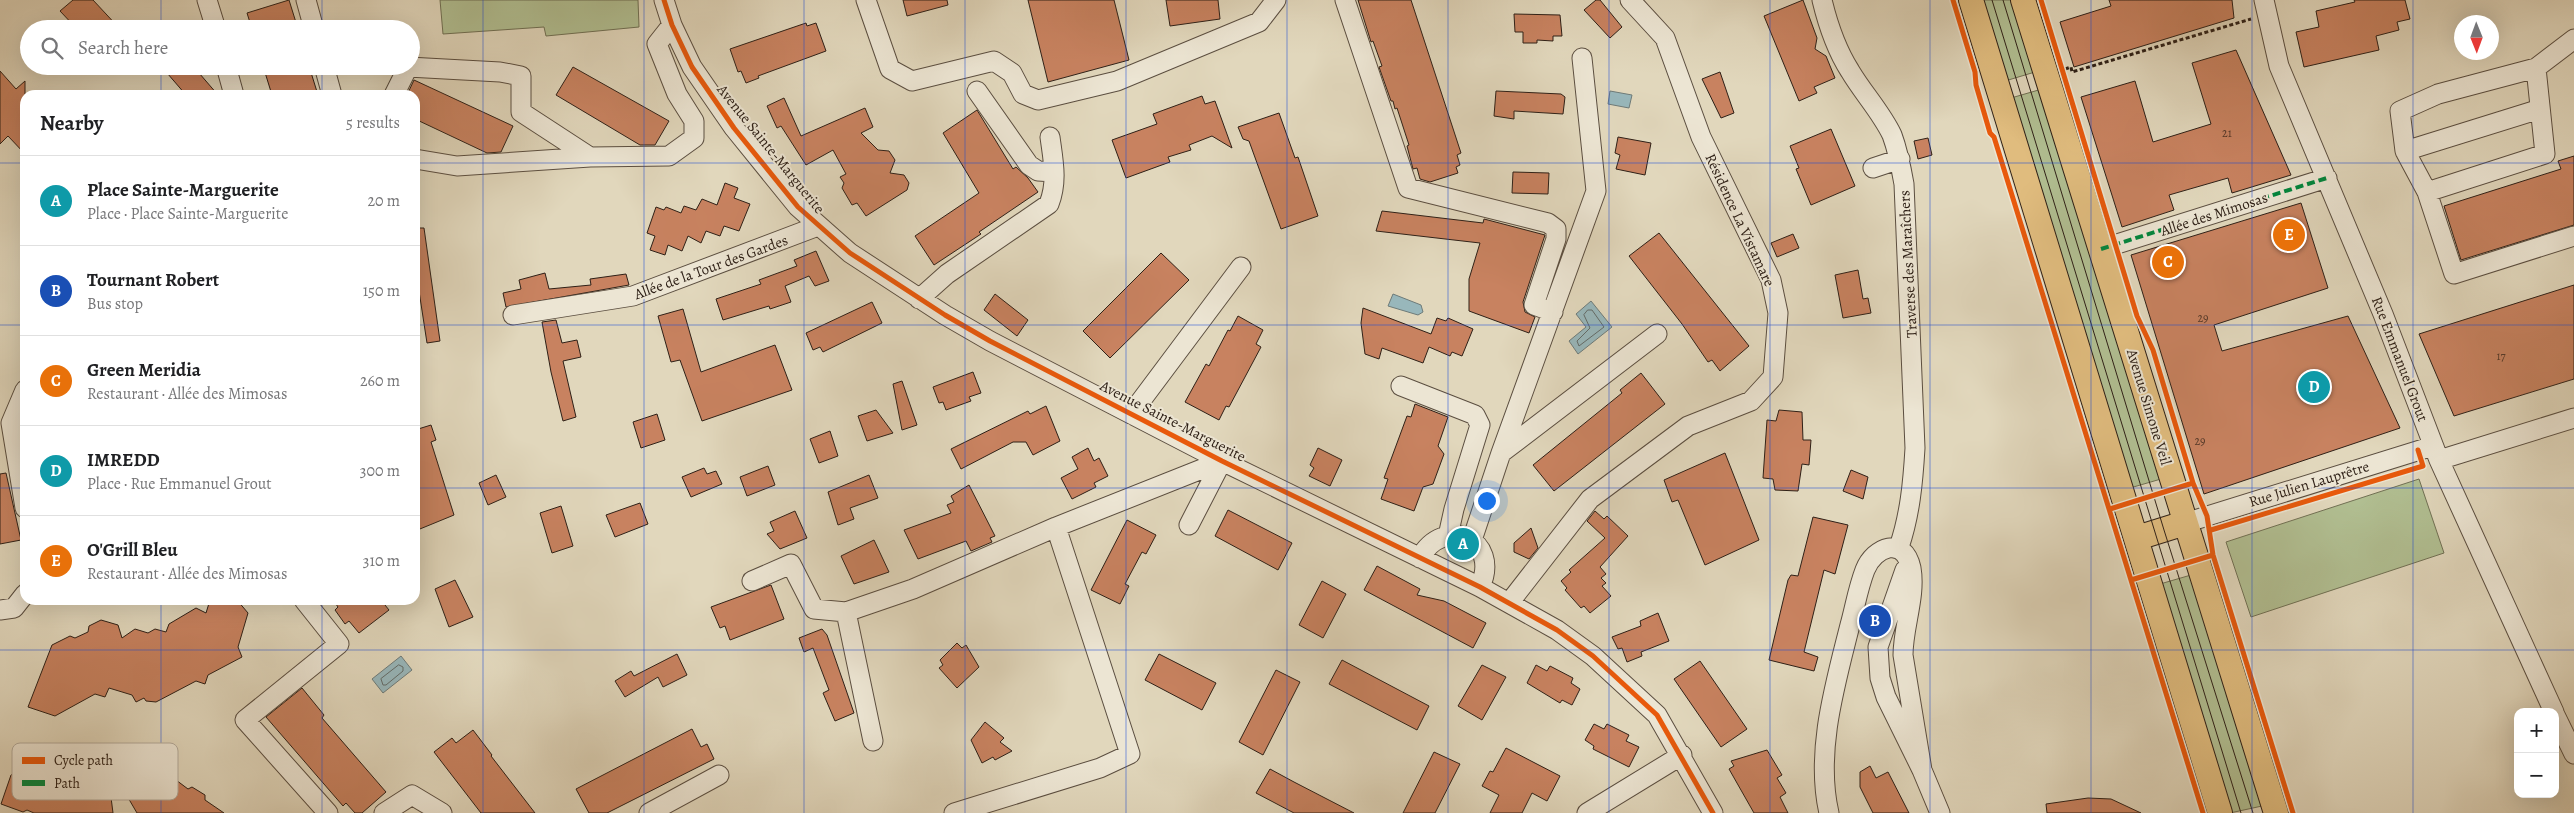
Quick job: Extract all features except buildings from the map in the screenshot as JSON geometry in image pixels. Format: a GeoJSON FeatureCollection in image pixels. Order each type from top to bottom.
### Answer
{"type":"FeatureCollection","features":[{"type":"Feature","properties":{"kind":"main road"},"geometry":{"type":"LineString","coordinates":[[1971,0],[2220,813]]}},
{"type":"Feature","properties":{"kind":"main road","name":"Avenue Simone Veil"},"geometry":{"type":"LineString","coordinates":[[2023,0],[2276,813]]}},
{"type":"Feature","properties":{"kind":"main road"},"geometry":{"type":"LineString","coordinates":[[2137,538],[2185,523]]}},
{"type":"Feature","properties":{"kind":"street"},"geometry":{"type":"LineString","coordinates":[[208,0],[214,20]]}},
{"type":"Feature","properties":{"kind":"street"},"geometry":{"type":"LineString","coordinates":[[306,0],[312,20]]}},
{"type":"Feature","properties":{"kind":"street","name":"Avenue Sainte-Marguerite"},"geometry":{"type":"LineString","coordinates":[[664,0],[672,25],[692,67],[734,128],[798,207],[818,226],[882,276],[990,341],[1222,461],[1480,587],[1557,630],[1619,678],[1662,721],[1713,813]]}},
{"type":"Feature","properties":{"kind":"street"},"geometry":{"type":"LineString","coordinates":[[866,0],[890,69],[912,81],[994,61],[1012,72],[1023,94],[1038,100],[1117,81],[1250,26],[1259,22],[1276,0]]}},
{"type":"Feature","properties":{"kind":"street"},"geometry":{"type":"LineString","coordinates":[[1345,0],[1408,188],[1548,223],[1556,229],[1556,239],[1534,305],[1553,312]]}},
{"type":"Feature","properties":{"kind":"street","name":"Résidence La Vistamare"},"geometry":{"type":"LineString","coordinates":[[1509,602],[1590,499],[1688,426],[1751,402],[1773,377],[1778,313],[1772,280],[1700,137],[1665,38],[1630,0]]}},
{"type":"Feature","properties":{"kind":"street","name":"Traverse des Maraîchers"},"geometry":{"type":"LineString","coordinates":[[1822,0],[1827,23],[1837,47],[1850,71],[1887,126],[1900,159],[1904,184],[1915,448],[1913,484],[1903,553]]}},
{"type":"Feature","properties":{"kind":"street","name":"Rue Emmanuel Grout"},"geometry":{"type":"LineString","coordinates":[[2265,7],[2279,66],[2383,314],[2436,453],[2552,708]]}},
{"type":"Feature","properties":{"kind":"street"},"geometry":{"type":"LineString","coordinates":[[420,160],[457,166],[590,157],[669,156],[694,138],[694,121],[678,94],[657,44],[672,25]]}},
{"type":"Feature","properties":{"kind":"street"},"geometry":{"type":"LineString","coordinates":[[2574,39],[2536,68],[2438,94],[2400,111],[2404,151],[2428,192],[2454,274],[2574,236]]}},
{"type":"Feature","properties":{"kind":"street"},"geometry":{"type":"LineString","coordinates":[[1472,540],[1501,453],[1596,192],[1582,58]]}},
{"type":"Feature","properties":{"kind":"street"},"geometry":{"type":"LineString","coordinates":[[2428,192],[2544,154],[2536,68]]}},
{"type":"Feature","properties":{"kind":"street"},"geometry":{"type":"LineString","coordinates":[[420,69],[500,72],[522,76],[520,112],[590,157]]}},
{"type":"Feature","properties":{"kind":"street"},"geometry":{"type":"LineString","coordinates":[[228,75],[233,90]]}},
{"type":"Feature","properties":{"kind":"street"},"geometry":{"type":"LineString","coordinates":[[326,75],[331,90]]}},
{"type":"Feature","properties":{"kind":"street"},"geometry":{"type":"LineString","coordinates":[[397,90],[404,75]]}},
{"type":"Feature","properties":{"kind":"street"},"geometry":{"type":"LineString","coordinates":[[977,91],[1029,165],[1038,171],[1054,172]]}},
{"type":"Feature","properties":{"kind":"street"},"geometry":{"type":"LineString","coordinates":[[2404,151],[2540,109]]}},
{"type":"Feature","properties":{"kind":"street"},"geometry":{"type":"LineString","coordinates":[[919,299],[947,274],[1049,204],[1054,191],[1050,137]]}},
{"type":"Feature","properties":{"kind":"street"},"geometry":{"type":"LineString","coordinates":[[1873,168],[1900,159]]}},
{"type":"Feature","properties":{"kind":"street","name":"Allée des Mimosas"},"geometry":{"type":"LineString","coordinates":[[2100,249],[2327,178]]}},
{"type":"Feature","properties":{"kind":"street","name":"Allée de la Tour des Gardes"},"geometry":{"type":"LineString","coordinates":[[512,315],[634,296],[818,226]]}},
{"type":"Feature","properties":{"kind":"street"},"geometry":{"type":"LineString","coordinates":[[1131,414],[1241,266]]}},
{"type":"Feature","properties":{"kind":"street"},"geometry":{"type":"LineString","coordinates":[[1501,453],[1657,334]]}},
{"type":"Feature","properties":{"kind":"street"},"geometry":{"type":"LineString","coordinates":[[1401,386],[1475,415],[1480,425],[1454,509],[1448,536]]}},
{"type":"Feature","properties":{"kind":"street"},"geometry":{"type":"LineString","coordinates":[[20,402],[11,423],[20,478]]}},
{"type":"Feature","properties":{"kind":"street","name":"Rue Julien Lauprêtre"},"geometry":{"type":"LineString","coordinates":[[2185,523],[2436,453],[2574,418]]}},
{"type":"Feature","properties":{"kind":"street"},"geometry":{"type":"LineString","coordinates":[[1189,525],[1222,461]]}},
{"type":"Feature","properties":{"kind":"street"},"geometry":{"type":"LineString","coordinates":[[752,582],[791,564],[814,609],[839,612],[913,589],[1056,528],[1222,461]]}},
{"type":"Feature","properties":{"kind":"street"},"geometry":{"type":"LineString","coordinates":[[954,813],[997,807],[1100,768],[1130,754],[1056,528]]}},
{"type":"Feature","properties":{"kind":"street"},"geometry":{"type":"LineString","coordinates":[[1420,558],[1433,541],[1448,536],[1472,540],[1480,547],[1486,564],[1485,576],[1480,587]]}},
{"type":"Feature","properties":{"kind":"street"},"geometry":{"type":"LineString","coordinates":[[1830,813],[1824,778],[1826,745],[1841,661],[1861,584],[1870,560],[1888,548],[1903,553]]}},
{"type":"Feature","properties":{"kind":"street"},"geometry":{"type":"LineString","coordinates":[[1903,553],[1911,584],[1902,639],[1908,691],[1922,770]]}},
{"type":"Feature","properties":{"kind":"street"},"geometry":{"type":"LineString","coordinates":[[1903,553],[1878,647],[1880,678],[1886,697],[1922,770],[1940,813]]}},
{"type":"Feature","properties":{"kind":"street"},"geometry":{"type":"LineString","coordinates":[[0,610],[14,608],[20,600]]}},
{"type":"Feature","properties":{"kind":"street"},"geometry":{"type":"LineString","coordinates":[[308,605],[339,644],[245,720],[328,813]]}},
{"type":"Feature","properties":{"kind":"street"},"geometry":{"type":"LineString","coordinates":[[839,612],[873,741]]}},
{"type":"Feature","properties":{"kind":"street"},"geometry":{"type":"LineString","coordinates":[[1886,697],[1908,691]]}},
{"type":"Feature","properties":{"kind":"street","name":"Rue Emmanuel Grout"},"geometry":{"type":"LineString","coordinates":[[2559,720],[2569,733],[2574,754]]}},
{"type":"Feature","properties":{"kind":"street"},"geometry":{"type":"LineString","coordinates":[[1587,813],[1682,755]]}},
{"type":"Feature","properties":{"kind":"street"},"geometry":{"type":"LineString","coordinates":[[649,813],[719,774]]}},
{"type":"Feature","properties":{"kind":"street"},"geometry":{"type":"LineString","coordinates":[[384,813],[412,795],[442,813]]}},
{"type":"Feature","properties":{"kind":"path"},"geometry":{"type":"LineString","coordinates":[[2062,70],[2071,67],[2072,72],[2265,7]]}},
{"type":"Feature","properties":{"kind":"green space"},"geometry":{"type":"Polygon","coordinates":[[[440,0],[638,0],[639,27],[546,36],[544,27],[443,34],[440,0]]]}},
{"type":"Feature","properties":{"kind":"green space"},"geometry":{"type":"Polygon","coordinates":[[[1980,0],[2013,0],[2035,72],[2005,81],[1980,0]]]}},
{"type":"Feature","properties":{"kind":"green space"},"geometry":{"type":"Polygon","coordinates":[[[2042,89],[2161,479],[2130,488],[2011,98],[2042,89]]]}},
{"type":"Feature","properties":{"kind":"green space"},"geometry":{"type":"Polygon","coordinates":[[[2419,479],[2444,553],[2251,617],[2226,542],[2419,479]]]}},
{"type":"Feature","properties":{"kind":"green space"},"geometry":{"type":"Polygon","coordinates":[[[2191,575],[2262,806],[2230,813],[2160,584],[2191,575]]]}},
{"type":"Feature","properties":{"kind":"water"},"geometry":{"type":"Polygon","coordinates":[[[1610,91],[1632,95],[1629,108],[1608,104],[1610,91]]]}},
{"type":"Feature","properties":{"kind":"water"},"geometry":{"type":"Polygon","coordinates":[[[1393,294],[1421,305],[1423,312],[1418,315],[1388,306],[1393,294]]]}},
{"type":"Feature","properties":{"kind":"water"},"geometry":{"type":"Polygon","coordinates":[[[1591,301],[1612,327],[1578,354],[1569,341],[1586,327],[1576,314],[1591,301]]]}},
{"type":"Feature","properties":{"kind":"water"},"geometry":{"type":"Polygon","coordinates":[[[401,656],[412,670],[383,693],[372,679],[401,656]]]}},
{"type":"Feature","properties":{"kind":"tram line"},"geometry":{"type":"LineString","coordinates":[[1992,0],[2241,813]]}},
{"type":"Feature","properties":{"kind":"tram line"},"geometry":{"type":"LineString","coordinates":[[2003,0],[2164,530],[2253,813]]}},
{"type":"Feature","properties":{"kind":"marked path"},"geometry":{"type":"LineString","coordinates":[[2101,249],[2327,178]]}},
{"type":"Feature","properties":{"kind":"cycle path"},"geometry":{"type":"LineString","coordinates":[[664,0],[672,25],[692,67],[734,128],[798,207],[850,253],[945,315],[990,341],[1222,461],[1480,587],[1557,630],[1593,656],[1657,715],[1713,813]]}},
{"type":"Feature","properties":{"kind":"cycle path"},"geometry":{"type":"LineString","coordinates":[[1953,0],[1975,72],[1976,85],[1990,133],[1994,137],[2203,813]]}},
{"type":"Feature","properties":{"kind":"cycle path"},"geometry":{"type":"LineString","coordinates":[[2041,0],[2137,316],[2153,350],[2193,483],[2207,516],[2213,555],[2293,813]]}},
{"type":"Feature","properties":{"kind":"cycle path"},"geometry":{"type":"LineString","coordinates":[[2211,530],[2423,466],[2418,450]]}},
{"type":"Feature","properties":{"kind":"cycle path"},"geometry":{"type":"LineString","coordinates":[[2110,509],[2193,483]]}},
{"type":"Feature","properties":{"kind":"cycle path"},"geometry":{"type":"LineString","coordinates":[[2131,580],[2213,555]]}},
{"type":"Feature","properties":{"kind":"place","name":"O'Grill Bleu"},"geometry":{"type":"Point","coordinates":[2289,235]}},
{"type":"Feature","properties":{"kind":"place","name":"Green Meridia"},"geometry":{"type":"Point","coordinates":[2168,262]}},
{"type":"Feature","properties":{"kind":"place","name":"IMREDD"},"geometry":{"type":"Point","coordinates":[2314,387]}},
{"type":"Feature","properties":{"kind":"place","name":"Place Sainte-Marguerite"},"geometry":{"type":"Point","coordinates":[1463,544]}},
{"type":"Feature","properties":{"kind":"place","name":"Tournant Robert"},"geometry":{"type":"Point","coordinates":[1875,621]}}]}
